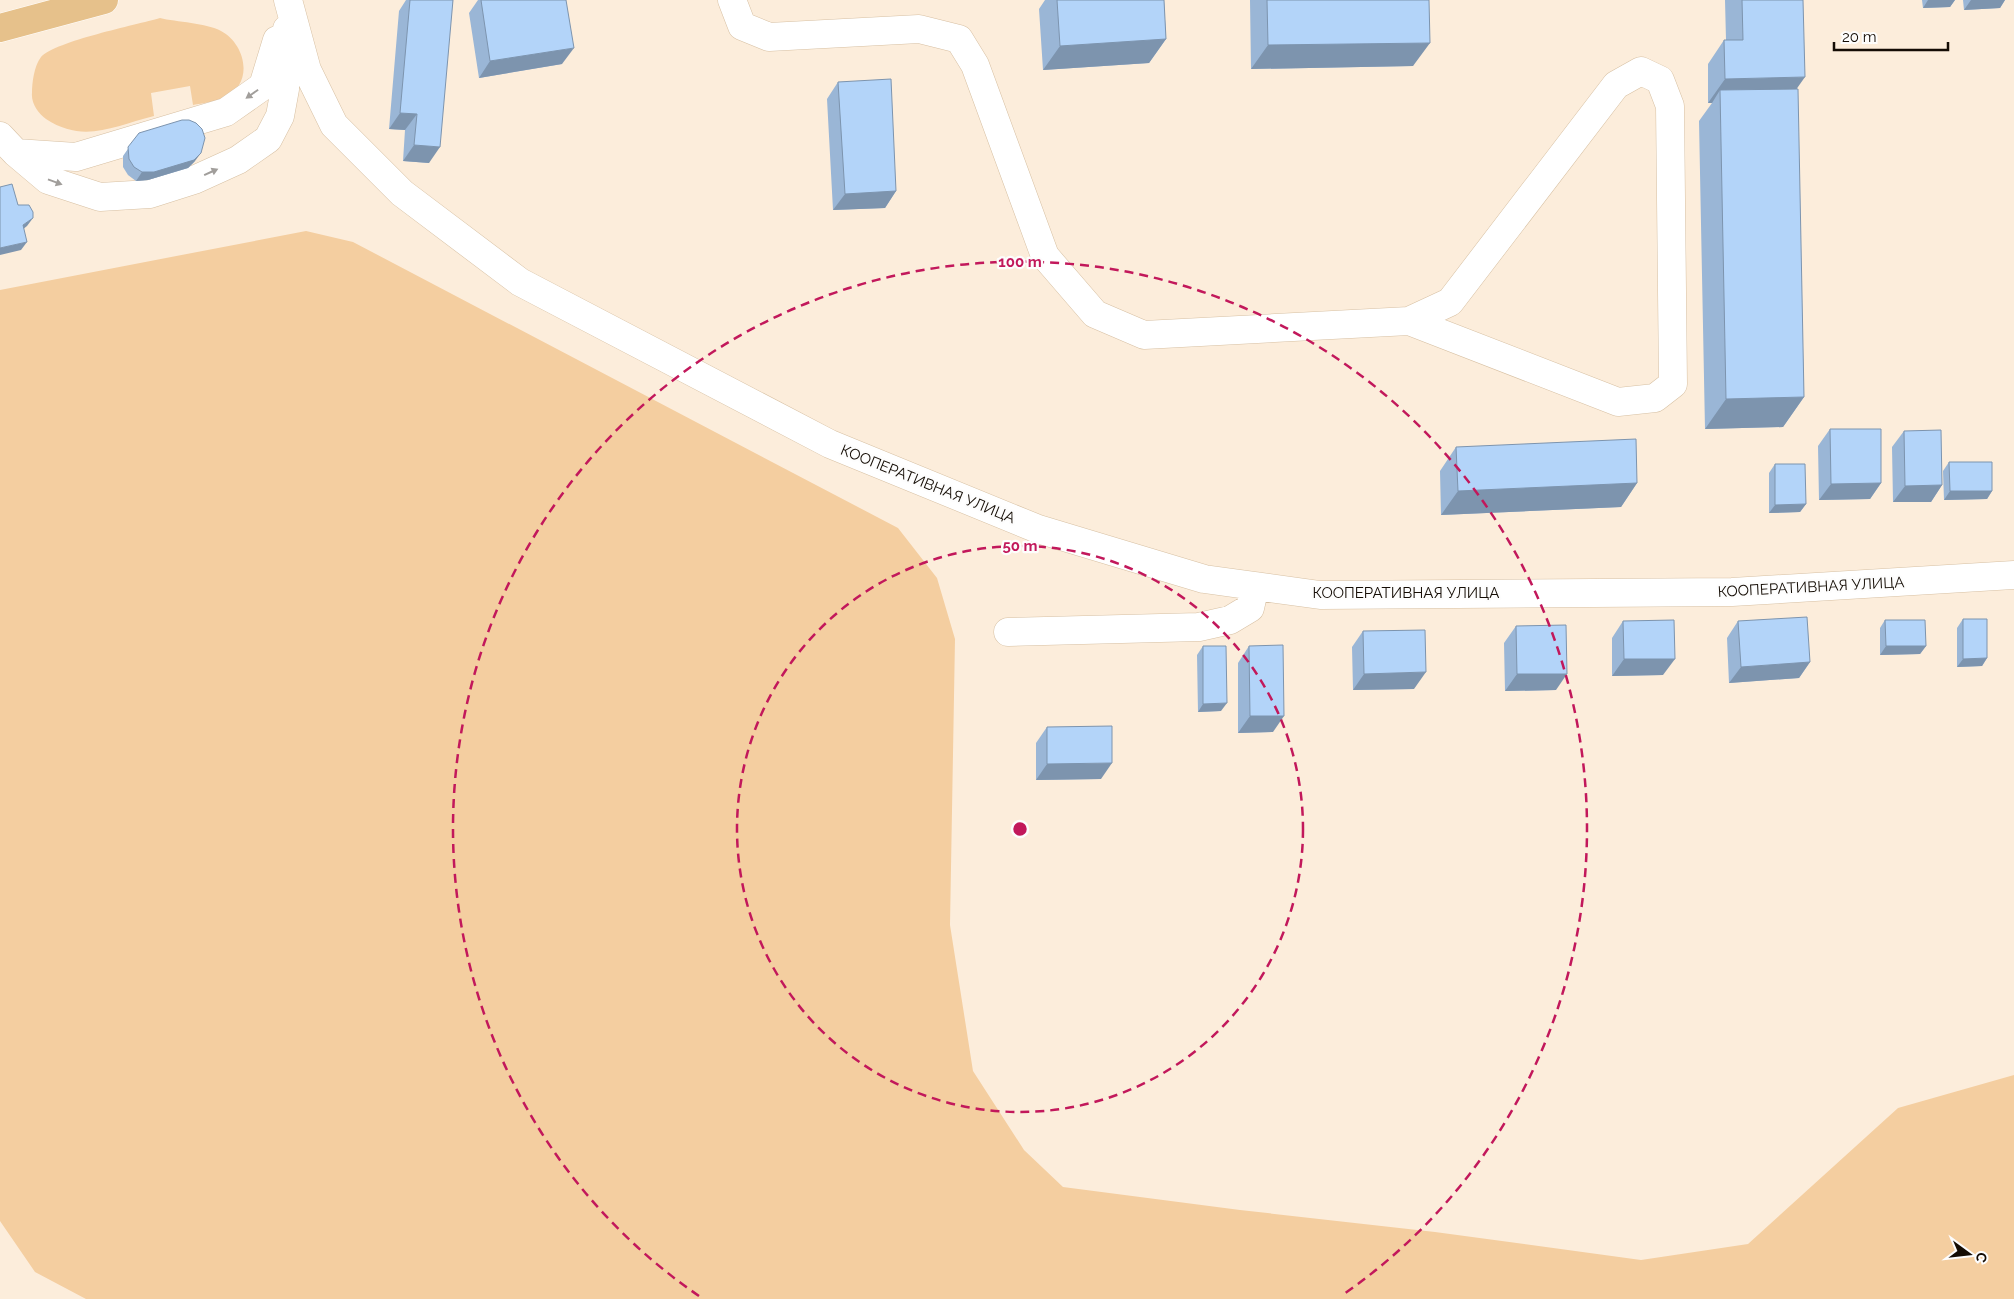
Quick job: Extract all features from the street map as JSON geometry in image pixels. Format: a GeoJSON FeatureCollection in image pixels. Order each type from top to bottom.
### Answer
{"type":"FeatureCollection","features":[{"type":"Feature","properties":{"kind":"main road"},"geometry":{"type":"LineString","coordinates":[[0,28],[104,0]]}},
{"type":"Feature","properties":{"kind":"street"},"geometry":{"type":"LineString","coordinates":[[732,0],[742,26],[769,37],[919,28],[959,39],[975,65],[1045,256],[1095,314],[1144,335],[1409,321],[1450,302],[1616,85],[1641,71],[1660,80],[1670,106],[1674,384],[1655,398],[1618,402],[1409,321]]}},
{"type":"Feature","properties":{"kind":"street"},"geometry":{"type":"LineString","coordinates":[[8,145],[76,157],[226,112],[263,86],[288,1]]}},
{"type":"Feature","properties":{"kind":"street"},"geometry":{"type":"LineString","coordinates":[[8,145],[48,180],[100,197],[150,194],[194,180],[238,160],[268,139],[280,116],[285,89],[288,1]]}},
{"type":"Feature","properties":{"kind":"street","name":"КООПЕРАТИВНАЯ УЛИЦА"},"geometry":{"type":"LineString","coordinates":[[288,1],[307,70],[334,125],[402,193],[520,282],[830,444],[1038,528],[1204,579],[1320,595],[1732,592],[2014,575]]}},
{"type":"Feature","properties":{"kind":"street"},"geometry":{"type":"LineString","coordinates":[[1008,632],[1199,627],[1230,620],[1250,608],[1256,586]]}},
{"type":"Feature","properties":{"kind":"shaded area"},"geometry":{"type":"Polygon","coordinates":[[[160,18],[208,26],[230,37],[241,54],[243,64],[243,75],[240,84],[233,92],[220,99],[193,105],[190,86],[151,93],[154,116],[99,131],[86,132],[60,126],[46,119],[38,111],[32,97],[32,89],[35,70],[41,57],[49,51],[79,39],[160,18]]]}},
{"type":"Feature","properties":{"kind":"shaded area"},"geometry":{"type":"Polygon","coordinates":[[[306,231],[353,242],[898,528],[937,578],[955,639],[950,925],[973,1071],[1024,1150],[1063,1187],[1240,1210],[1435,1232],[1641,1260],[1748,1244],[1898,1108],[2014,1075],[2014,1299],[86,1299],[35,1272],[0,1221],[0,290],[306,231]]]}},
{"type":"Feature","properties":{"kind":"building"},"geometry":{"type":"Polygon","coordinates":[[[410,0],[453,0],[440,147],[414,145],[417,114],[400,113],[410,0]]]}},
{"type":"Feature","properties":{"kind":"building"},"geometry":{"type":"Polygon","coordinates":[[[481,0],[566,0],[574,48],[490,61],[481,0]]]}},
{"type":"Feature","properties":{"kind":"building"},"geometry":{"type":"Polygon","coordinates":[[[1057,0],[1164,0],[1166,39],[1060,46],[1057,0]]]}},
{"type":"Feature","properties":{"kind":"building"},"geometry":{"type":"Polygon","coordinates":[[[1267,0],[1429,0],[1430,43],[1268,45],[1267,0]]]}},
{"type":"Feature","properties":{"kind":"building"},"geometry":{"type":"Polygon","coordinates":[[[1742,0],[1803,0],[1805,77],[1725,79],[1724,40],[1743,40],[1742,0]]]}},
{"type":"Feature","properties":{"kind":"building"},"geometry":{"type":"Polygon","coordinates":[[[891,79],[896,191],[845,194],[838,82],[891,79]]]}},
{"type":"Feature","properties":{"kind":"building"},"geometry":{"type":"Polygon","coordinates":[[[1798,89],[1804,397],[1726,399],[1720,90],[1798,89]]]}},
{"type":"Feature","properties":{"kind":"building"},"geometry":{"type":"Polygon","coordinates":[[[182,120],[196,123],[202,129],[205,138],[201,153],[194,160],[154,172],[142,172],[134,167],[129,159],[128,147],[139,133],[182,120]]]}},
{"type":"Feature","properties":{"kind":"building"},"geometry":{"type":"Polygon","coordinates":[[[12,184],[18,205],[29,205],[33,212],[33,218],[23,225],[27,242],[0,248],[0,187],[12,184]]]}},
{"type":"Feature","properties":{"kind":"building"},"geometry":{"type":"Polygon","coordinates":[[[1830,429],[1881,429],[1881,483],[1831,484],[1830,429]]]}},
{"type":"Feature","properties":{"kind":"building"},"geometry":{"type":"Polygon","coordinates":[[[1941,430],[1942,485],[1905,486],[1904,431],[1941,430]]]}},
{"type":"Feature","properties":{"kind":"building"},"geometry":{"type":"Polygon","coordinates":[[[1636,439],[1637,483],[1458,491],[1456,447],[1636,439]]]}},
{"type":"Feature","properties":{"kind":"building"},"geometry":{"type":"Polygon","coordinates":[[[1949,462],[1992,462],[1992,491],[1950,491],[1949,462]]]}},
{"type":"Feature","properties":{"kind":"building"},"geometry":{"type":"Polygon","coordinates":[[[1775,464],[1805,464],[1806,504],[1775,505],[1775,464]]]}},
{"type":"Feature","properties":{"kind":"building"},"geometry":{"type":"Polygon","coordinates":[[[1807,617],[1810,662],[1741,667],[1738,621],[1807,617]]]}},
{"type":"Feature","properties":{"kind":"building"},"geometry":{"type":"Polygon","coordinates":[[[1963,619],[1987,619],[1987,658],[1963,659],[1963,619]]]}},
{"type":"Feature","properties":{"kind":"building"},"geometry":{"type":"Polygon","coordinates":[[[1674,620],[1675,659],[1624,659],[1623,621],[1674,620]]]}},
{"type":"Feature","properties":{"kind":"building"},"geometry":{"type":"Polygon","coordinates":[[[1885,620],[1925,620],[1926,646],[1886,646],[1885,620]]]}},
{"type":"Feature","properties":{"kind":"building"},"geometry":{"type":"Polygon","coordinates":[[[1566,625],[1567,674],[1517,674],[1516,626],[1566,625]]]}},
{"type":"Feature","properties":{"kind":"building"},"geometry":{"type":"Polygon","coordinates":[[[1425,630],[1426,672],[1364,674],[1363,631],[1425,630]]]}},
{"type":"Feature","properties":{"kind":"building"},"geometry":{"type":"Polygon","coordinates":[[[1283,645],[1284,716],[1250,716],[1249,646],[1283,645]]]}},
{"type":"Feature","properties":{"kind":"building"},"geometry":{"type":"Polygon","coordinates":[[[1203,646],[1226,646],[1227,703],[1203,704],[1203,646]]]}},
{"type":"Feature","properties":{"kind":"building"},"geometry":{"type":"Polygon","coordinates":[[[1112,726],[1112,763],[1047,764],[1047,727],[1112,726]]]}}]}
